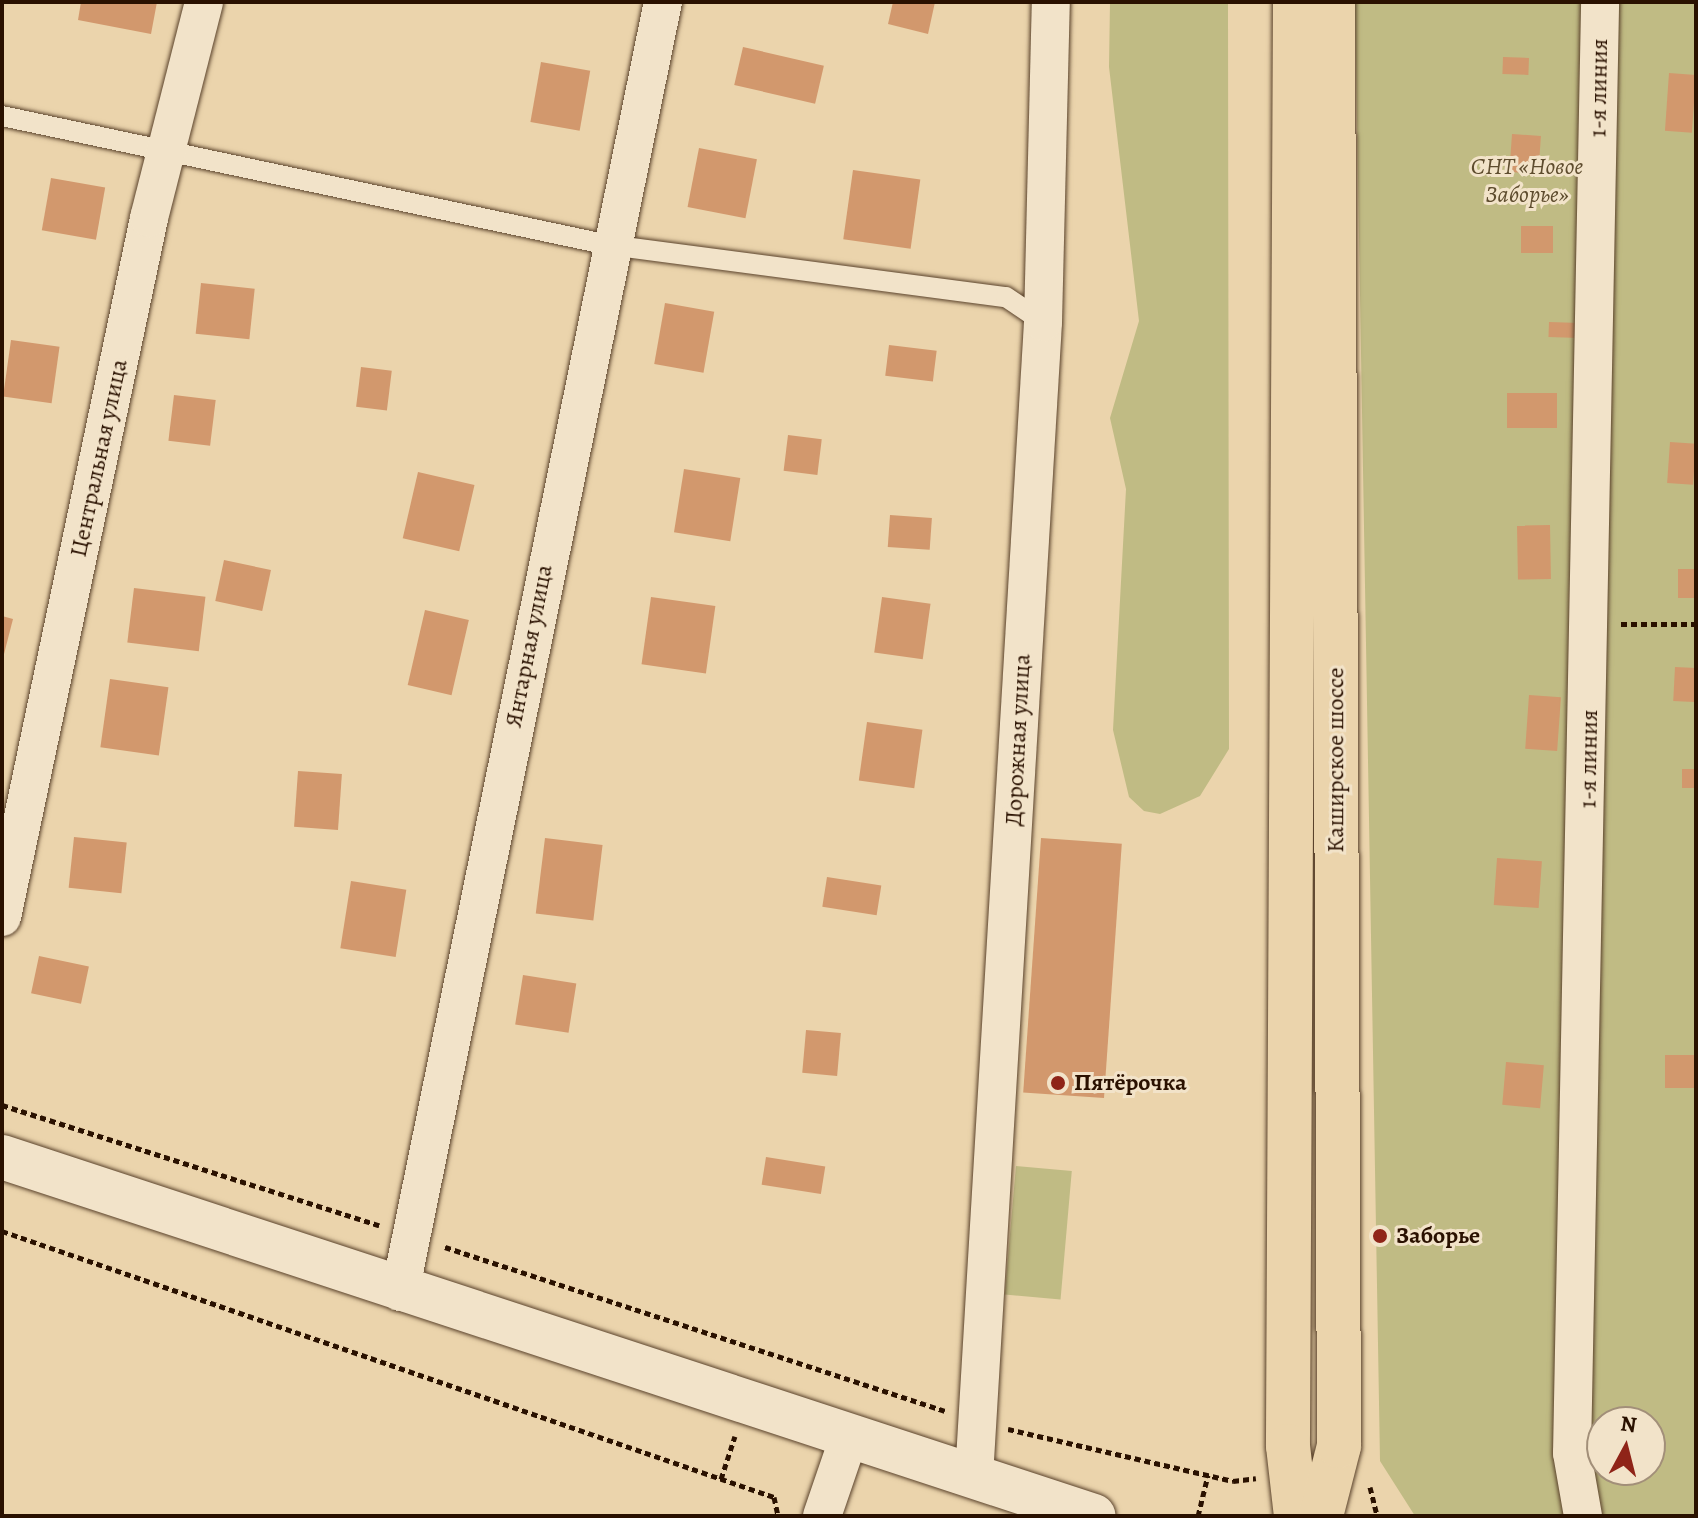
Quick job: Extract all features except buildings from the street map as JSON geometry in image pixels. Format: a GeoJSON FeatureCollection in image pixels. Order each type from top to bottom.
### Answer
{"type":"FeatureCollection","features":[{"type":"Feature","properties":{"kind":"main road","name":"Каширское шоссе"},"geometry":{"type":"LineString","coordinates":[[1294,1495],[1295,2]]}},
{"type":"Feature","properties":{"kind":"main road","name":"Каширское шоссе"},"geometry":{"type":"LineString","coordinates":[[1321,1516],[1339,1446],[1333,2]]}},
{"type":"Feature","properties":{"kind":"street","name":"Центральная улица"},"geometry":{"type":"LineString","coordinates":[[2,917],[149,218],[170,152],[204,2]]}},
{"type":"Feature","properties":{"kind":"street","name":"Янтарная улица"},"geometry":{"type":"LineString","coordinates":[[400,1292],[609,245],[663,2]]}},
{"type":"Feature","properties":{"kind":"street","name":"Дорожная улица"},"geometry":{"type":"LineString","coordinates":[[974,1477],[1043,322],[1051,2]]}},
{"type":"Feature","properties":{"kind":"street","name":"1-я линия"},"geometry":{"type":"LineString","coordinates":[[1583,1516],[1572,1453],[1592,624],[1600,2]]}},
{"type":"Feature","properties":{"kind":"street"},"geometry":{"type":"LineString","coordinates":[[2,1157],[400,1292],[1094,1516]]}},
{"type":"Feature","properties":{"kind":"street"},"geometry":{"type":"LineString","coordinates":[[822,1516],[849,1437]]}},
{"type":"Feature","properties":{"kind":"lane"},"geometry":{"type":"LineString","coordinates":[[2,116],[609,245],[1006,297],[1043,322]]}},
{"type":"Feature","properties":{"kind":"path"},"geometry":{"type":"LineString","coordinates":[[1592,624],[1696,624]]}},
{"type":"Feature","properties":{"kind":"path"},"geometry":{"type":"LineString","coordinates":[[2,1105],[977,1422],[1294,1495]]}},
{"type":"Feature","properties":{"kind":"path"},"geometry":{"type":"LineString","coordinates":[[2,1231],[774,1497],[778,1516]]}},
{"type":"Feature","properties":{"kind":"path"},"geometry":{"type":"LineString","coordinates":[[1198,1516],[1208,1475]]}},
{"type":"Feature","properties":{"kind":"green space"},"geometry":{"type":"Polygon","coordinates":[[[1110,2],[1228,2],[1229,749],[1200,796],[1160,814],[1144,811],[1129,797],[1113,730],[1126,489],[1110,418],[1139,321],[1109,67],[1110,2]]]}},
{"type":"Feature","properties":{"kind":"green space","name":"СНТ «Новое Заборье»"},"geometry":{"type":"Polygon","coordinates":[[[1355,2],[1696,2],[1696,1516],[1415,1516],[1380,1461],[1355,2]]]}},
{"type":"Feature","properties":{"kind":"green space"},"geometry":{"type":"Polygon","coordinates":[[[1016,1166],[1072,1171],[1061,1299],[1005,1295],[1016,1166]]]}},
{"type":"Feature","properties":{"kind":"place","name":"Пятёрочка"},"geometry":{"type":"Point","coordinates":[1058,1083]}},
{"type":"Feature","properties":{"kind":"place","name":"Заборье"},"geometry":{"type":"Point","coordinates":[1380,1236]}}]}
